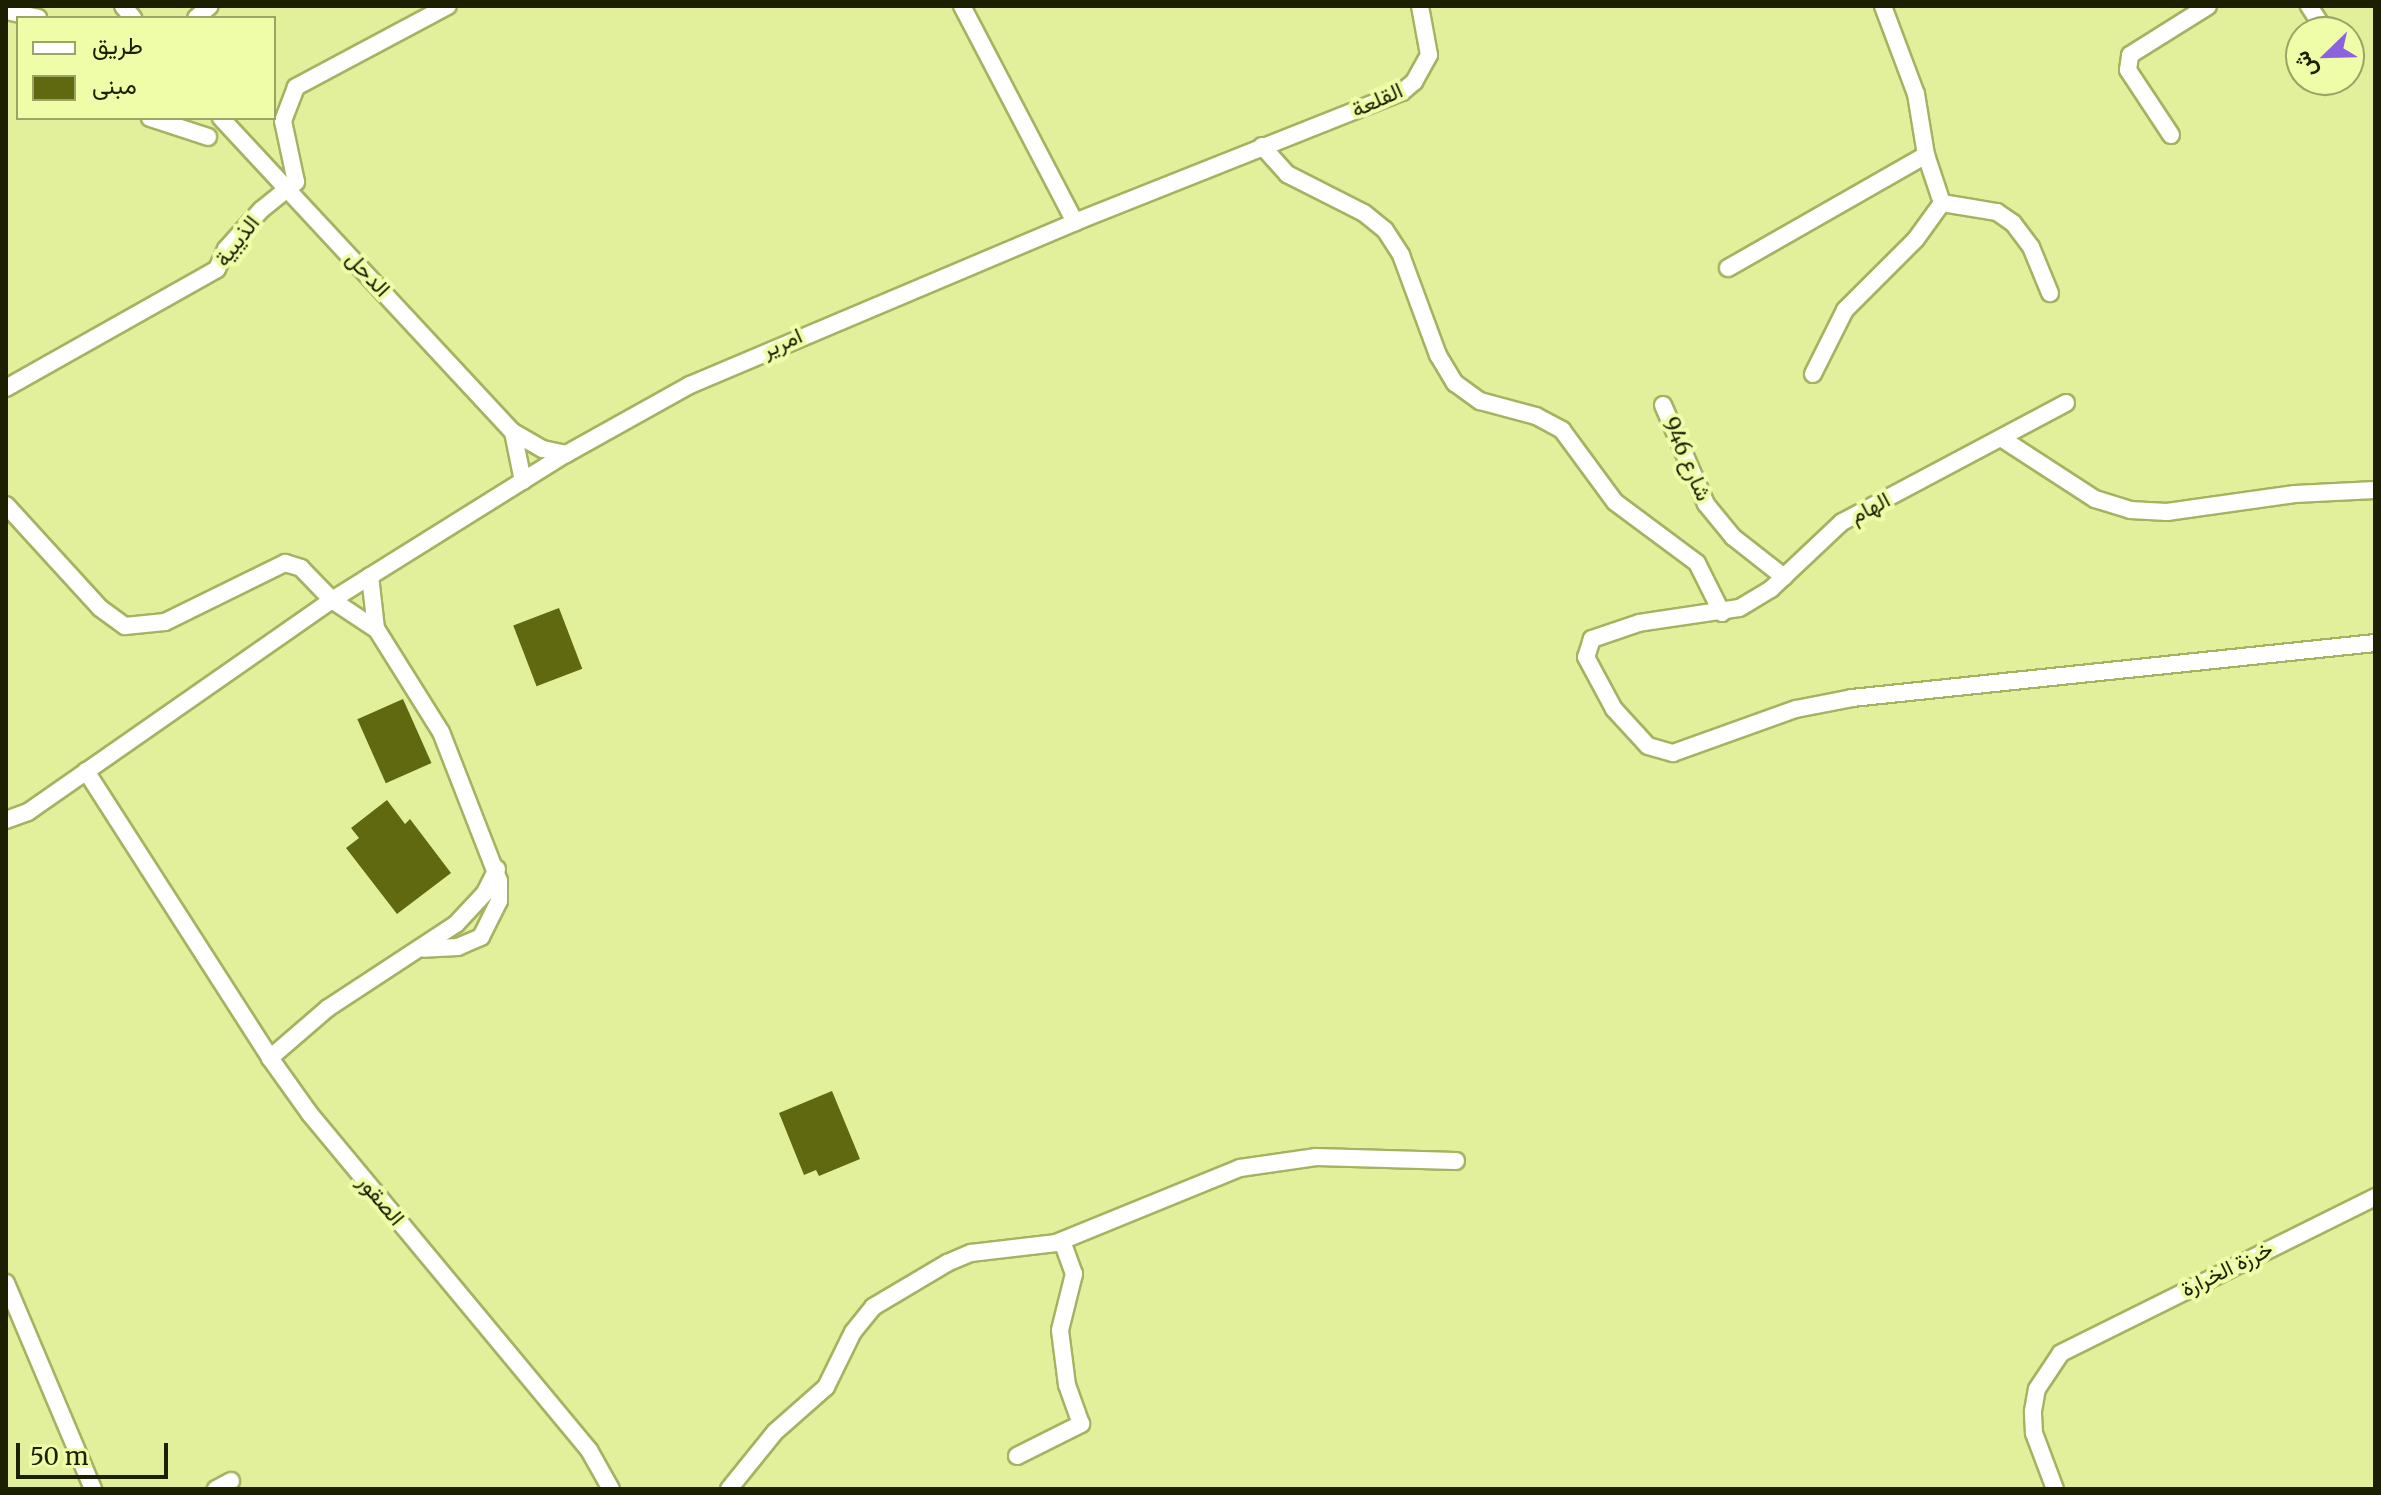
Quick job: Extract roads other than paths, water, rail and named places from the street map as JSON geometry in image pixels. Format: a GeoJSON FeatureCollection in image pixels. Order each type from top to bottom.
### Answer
{"type":"FeatureCollection","features":[{"type":"Feature","properties":{"kind":"street"},"geometry":{"type":"LineString","coordinates":[[289,188],[298,173],[285,147],[283,121],[296,87],[448,6]]}},
{"type":"Feature","properties":{"kind":"street"},"geometry":{"type":"LineString","coordinates":[[962,6],[1075,222]]}},
{"type":"Feature","properties":{"kind":"street","name":"القلعة"},"geometry":{"type":"LineString","coordinates":[[1262,146],[1387,98],[1414,82],[1429,55],[1420,6]]}},
{"type":"Feature","properties":{"kind":"street"},"geometry":{"type":"LineString","coordinates":[[1883,6],[1916,94],[1926,155],[1942,203]]}},
{"type":"Feature","properties":{"kind":"street"},"geometry":{"type":"LineString","coordinates":[[2171,135],[2128,70],[2130,55],[2208,6]]}},
{"type":"Feature","properties":{"kind":"street"},"geometry":{"type":"LineString","coordinates":[[6,11],[29,16]]}},
{"type":"Feature","properties":{"kind":"street"},"geometry":{"type":"LineString","coordinates":[[156,120],[208,137]]}},
{"type":"Feature","properties":{"kind":"street","name":"الدحل"},"geometry":{"type":"LineString","coordinates":[[223,120],[513,432]]}},
{"type":"Feature","properties":{"kind":"street"},"geometry":{"type":"LineString","coordinates":[[1262,146],[1287,174],[1364,213],[1385,230],[1401,255],[1438,355],[1455,383],[1480,401],[1536,416],[1562,430],[1615,502],[1697,563],[1722,613]]}},
{"type":"Feature","properties":{"kind":"street","name":"امرير"},"geometry":{"type":"LineString","coordinates":[[332,600],[566,454],[742,361],[1262,146]]}},
{"type":"Feature","properties":{"kind":"street"},"geometry":{"type":"LineString","coordinates":[[1728,268],[1926,155]]}},
{"type":"Feature","properties":{"kind":"street","name":"الذيبية"},"geometry":{"type":"LineString","coordinates":[[6,388],[217,269],[226,249],[266,204],[289,188]]}},
{"type":"Feature","properties":{"kind":"street"},"geometry":{"type":"LineString","coordinates":[[1942,203],[1997,212],[2013,223],[2031,247],[2050,293]]}},
{"type":"Feature","properties":{"kind":"street"},"geometry":{"type":"LineString","coordinates":[[1813,374],[1845,310],[1916,239],[1942,203]]}},
{"type":"Feature","properties":{"kind":"street","name":"الهام"},"geometry":{"type":"LineString","coordinates":[[2066,403],[1842,522],[1756,600],[1722,613],[1626,627],[1592,639],[1585,649],[1614,709],[1641,741],[1662,752],[1683,752],[1784,713],[1852,698],[2375,643]]}},
{"type":"Feature","properties":{"kind":"street","name":"شارع 946"},"geometry":{"type":"LineString","coordinates":[[1663,405],[1706,504],[1733,537],[1784,577]]}},
{"type":"Feature","properties":{"kind":"street"},"geometry":{"type":"LineString","coordinates":[[513,432],[543,449],[566,454]]}},
{"type":"Feature","properties":{"kind":"street"},"geometry":{"type":"LineString","coordinates":[[513,432],[523,481]]}},
{"type":"Feature","properties":{"kind":"street"},"geometry":{"type":"LineString","coordinates":[[2001,438],[2095,499],[2130,510],[2167,512],[2295,494],[2375,490]]}},
{"type":"Feature","properties":{"kind":"street"},"geometry":{"type":"LineString","coordinates":[[6,505],[100,608],[125,626],[165,622],[285,563],[301,568],[332,600],[377,630],[441,732],[497,869],[499,901],[481,937],[458,947],[424,949]]}},
{"type":"Feature","properties":{"kind":"street"},"geometry":{"type":"LineString","coordinates":[[370,576],[377,630]]}},
{"type":"Feature","properties":{"kind":"street"},"geometry":{"type":"LineString","coordinates":[[6,820],[28,812],[332,600]]}},
{"type":"Feature","properties":{"kind":"street","name":"الصقور"},"geometry":{"type":"LineString","coordinates":[[86,771],[270,1058],[310,1114],[589,1450],[611,1489]]}},
{"type":"Feature","properties":{"kind":"street"},"geometry":{"type":"LineString","coordinates":[[270,1058],[328,1008],[424,949],[476,905],[497,869]]}},
{"type":"Feature","properties":{"kind":"street"},"geometry":{"type":"LineString","coordinates":[[729,1489],[775,1432],[826,1387],[853,1332],[885,1297],[971,1253],[1062,1241],[1240,1168],[1316,1157],[1456,1161]]}},
{"type":"Feature","properties":{"kind":"street","name":"خرزة الخرارة"},"geometry":{"type":"LineString","coordinates":[[2055,1489],[2034,1433],[2033,1411],[2047,1369],[2080,1341],[2375,1197]]}},
{"type":"Feature","properties":{"kind":"street"},"geometry":{"type":"LineString","coordinates":[[1017,1456],[1081,1424],[1067,1385],[1060,1330],[1074,1274],[1062,1241]]}},
{"type":"Feature","properties":{"kind":"street"},"geometry":{"type":"LineString","coordinates":[[6,1283],[93,1489]]}}]}
